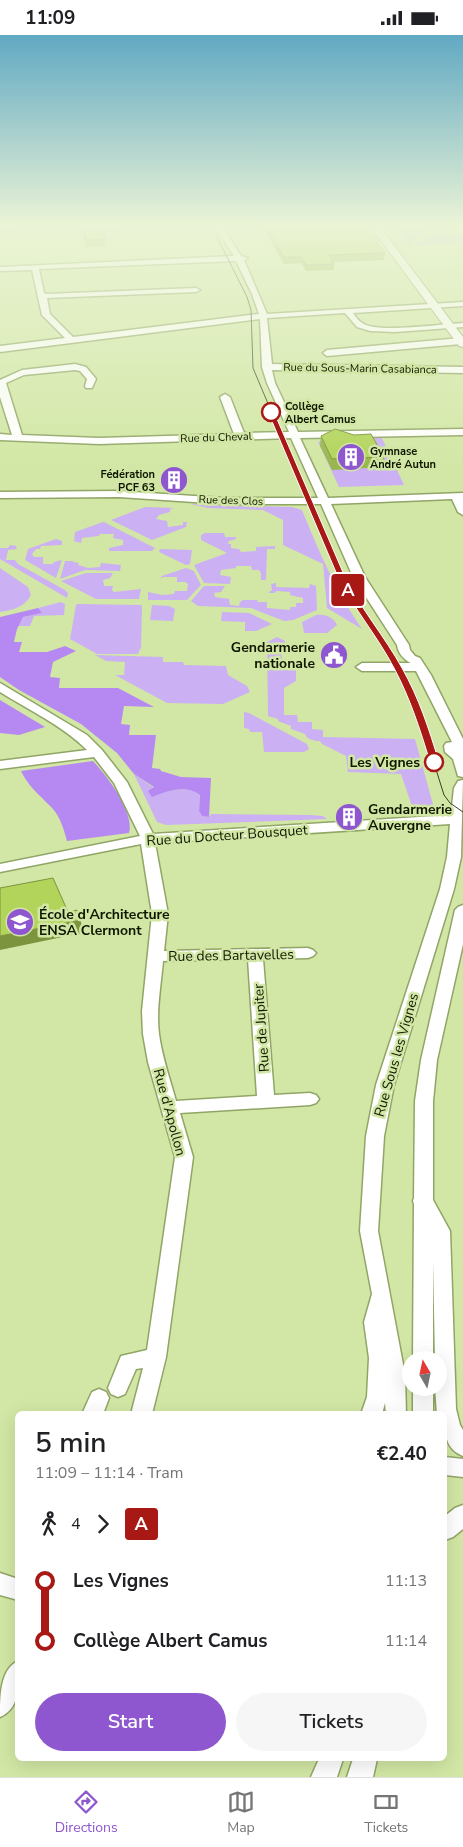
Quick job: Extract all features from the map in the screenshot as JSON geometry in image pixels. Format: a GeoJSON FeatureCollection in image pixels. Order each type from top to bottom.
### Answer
{"type":"FeatureCollection","features":[{"type":"Feature","properties":{"kind":"main road"},"geometry":{"type":"LineString","coordinates":[[446,304],[463,326]]}},
{"type":"Feature","properties":{"kind":"main road"},"geometry":{"type":"LineString","coordinates":[[433,305],[462,343]]}},
{"type":"Feature","properties":{"kind":"street"},"geometry":{"type":"LineString","coordinates":[[44,304],[46,315],[71,339]]}},
{"type":"Feature","properties":{"kind":"street"},"geometry":{"type":"LineString","coordinates":[[261,304],[266,316],[269,367],[274,390],[328,501],[347,551],[368,592],[404,645],[406,653],[418,664],[448,725],[452,752],[462,754],[463,773]]}},
{"type":"Feature","properties":{"kind":"street"},"geometry":{"type":"LineString","coordinates":[[0,349],[266,316],[442,304]]}},
{"type":"Feature","properties":{"kind":"street"},"geometry":{"type":"LineString","coordinates":[[347,310],[358,324],[366,328],[463,326]]}},
{"type":"Feature","properties":{"kind":"street"},"geometry":{"type":"LineString","coordinates":[[327,353],[462,343]]}},
{"type":"Feature","properties":{"kind":"street"},"geometry":{"type":"LineString","coordinates":[[18,438],[1,386],[2,382],[22,373],[75,367],[83,369],[92,379],[89,386]]}},
{"type":"Feature","properties":{"kind":"street","name":"Rue du Sous-Marin Casabianca"},"geometry":{"type":"LineString","coordinates":[[269,367],[460,369]]}},
{"type":"Feature","properties":{"kind":"street"},"geometry":{"type":"LineString","coordinates":[[225,397],[240,436]]}},
{"type":"Feature","properties":{"kind":"street","name":"Rue du Cheval"},"geometry":{"type":"LineString","coordinates":[[0,437],[99,441],[240,436],[463,432]]}},
{"type":"Feature","properties":{"kind":"street","name":"Rue des Clos"},"geometry":{"type":"LineString","coordinates":[[0,495],[79,493],[249,502],[460,496]]}},
{"type":"Feature","properties":{"kind":"street"},"geometry":{"type":"LineString","coordinates":[[460,496],[463,512]]}},
{"type":"Feature","properties":{"kind":"street"},"geometry":{"type":"LineString","coordinates":[[362,667],[418,664]]}},
{"type":"Feature","properties":{"kind":"street","name":"Rue d'Apollon"},"geometry":{"type":"LineString","coordinates":[[0,687],[82,738],[97,753],[124,789],[147,839],[160,914],[150,1011],[151,1034],[156,1062],[182,1146],[183,1172],[146,1411]]}},
{"type":"Feature","properties":{"kind":"street"},"geometry":{"type":"LineString","coordinates":[[0,765],[97,753]]}},
{"type":"Feature","properties":{"kind":"street","name":"Rue Sous les Vignes"},"geometry":{"type":"LineString","coordinates":[[396,1411],[395,1375],[382,1290],[369,1231],[375,1136],[385,1085],[394,1053],[447,889],[461,820],[463,784]]}},
{"type":"Feature","properties":{"kind":"street","name":"Rue du Docteur Bousquet"},"geometry":{"type":"LineString","coordinates":[[0,868],[147,839],[461,820]]}},
{"type":"Feature","properties":{"kind":"street"},"geometry":{"type":"LineString","coordinates":[[423,1351],[422,1201],[423,1122],[426,1080],[463,910]]}},
{"type":"Feature","properties":{"kind":"street","name":"Rue des Bartavelles"},"geometry":{"type":"LineString","coordinates":[[155,956],[308,953]]}},
{"type":"Feature","properties":{"kind":"street","name":"Rue de Jupiter"},"geometry":{"type":"LineString","coordinates":[[255,954],[266,1101]]}},
{"type":"Feature","properties":{"kind":"street"},"geometry":{"type":"LineString","coordinates":[[169,1108],[310,1099]]}},
{"type":"Feature","properties":{"kind":"street"},"geometry":{"type":"LineString","coordinates":[[422,1201],[428,1207],[440,1231],[443,1268],[446,1411]]}},
{"type":"Feature","properties":{"kind":"street"},"geometry":{"type":"LineString","coordinates":[[372,1411],[377,1397],[378,1358],[374,1322],[382,1290]]}},
{"type":"Feature","properties":{"kind":"street"},"geometry":{"type":"LineString","coordinates":[[118,1388],[128,1362],[156,1357]]}},
{"type":"Feature","properties":{"kind":"street"},"geometry":{"type":"LineString","coordinates":[[423,1396],[423,1411]]}},
{"type":"Feature","properties":{"kind":"street"},"geometry":{"type":"LineString","coordinates":[[447,1414],[450,1428],[463,1447]]}},
{"type":"Feature","properties":{"kind":"street"},"geometry":{"type":"LineString","coordinates":[[447,1467],[463,1468]]}},
{"type":"Feature","properties":{"kind":"street"},"geometry":{"type":"LineString","coordinates":[[447,1528],[463,1515]]}},
{"type":"Feature","properties":{"kind":"street"},"geometry":{"type":"LineString","coordinates":[[0,1705],[15,1678]]}},
{"type":"Feature","properties":{"kind":"street"},"geometry":{"type":"LineString","coordinates":[[324,1777],[330,1761]]}},
{"type":"Feature","properties":{"kind":"street"},"geometry":{"type":"LineString","coordinates":[[360,1777],[364,1761]]}},
{"type":"Feature","properties":{"kind":"shaded area"},"geometry":{"type":"Polygon","coordinates":[[[381,436],[404,485],[339,487],[318,442],[328,437],[381,436]]]}},
{"type":"Feature","properties":{"kind":"shaded area"},"geometry":{"type":"Polygon","coordinates":[[[190,504],[292,507],[302,510],[329,571],[362,629],[327,608],[323,564],[283,545],[283,520],[263,510],[208,508],[190,504]]]}},
{"type":"Feature","properties":{"kind":"shaded area"},"geometry":{"type":"Polygon","coordinates":[[[145,507],[175,508],[170,509],[170,512],[159,515],[156,519],[167,521],[168,527],[183,525],[183,522],[187,522],[186,527],[152,540],[111,520],[145,507]]]}},
{"type":"Feature","properties":{"kind":"shaded area"},"geometry":{"type":"Polygon","coordinates":[[[104,522],[155,548],[152,551],[109,551],[109,548],[123,545],[123,540],[113,538],[114,534],[100,534],[99,536],[82,538],[81,543],[74,541],[75,532],[104,522]]]}},
{"type":"Feature","properties":{"kind":"shaded area"},"geometry":{"type":"Polygon","coordinates":[[[205,533],[224,533],[225,537],[236,537],[236,539],[229,541],[228,544],[231,544],[231,548],[239,549],[241,552],[256,551],[256,547],[275,546],[275,549],[267,549],[266,580],[261,580],[259,570],[252,570],[251,566],[236,566],[236,568],[221,570],[220,575],[231,577],[230,584],[204,583],[194,565],[227,553],[201,540],[201,535],[205,533]]]}},
{"type":"Feature","properties":{"kind":"shaded area"},"geometry":{"type":"Polygon","coordinates":[[[56,539],[62,541],[62,545],[41,546],[40,549],[36,549],[32,554],[34,557],[43,557],[43,564],[53,564],[62,560],[56,578],[25,560],[28,549],[56,539]]]}},
{"type":"Feature","properties":{"kind":"shaded area"},"geometry":{"type":"Polygon","coordinates":[[[10,545],[16,546],[17,549],[8,550],[6,560],[15,560],[18,564],[65,590],[68,593],[67,598],[0,559],[0,548],[8,548],[10,545]]]}},
{"type":"Feature","properties":{"kind":"shaded area"},"geometry":{"type":"Polygon","coordinates":[[[160,549],[192,550],[190,564],[186,565],[159,552],[160,549]]]}},
{"type":"Feature","properties":{"kind":"shaded area"},"geometry":{"type":"Polygon","coordinates":[[[65,561],[73,561],[79,563],[78,565],[88,568],[100,567],[101,563],[121,565],[120,571],[85,570],[60,579],[65,561]]]}},
{"type":"Feature","properties":{"kind":"shaded area"},"geometry":{"type":"Polygon","coordinates":[[[0,568],[28,587],[31,595],[18,607],[0,612],[0,568]]]}},
{"type":"Feature","properties":{"kind":"shaded area"},"geometry":{"type":"Polygon","coordinates":[[[186,568],[194,571],[201,585],[187,600],[148,600],[148,592],[162,595],[174,594],[175,591],[187,591],[188,584],[177,582],[177,577],[163,577],[160,579],[162,576],[186,568]]]}},
{"type":"Feature","properties":{"kind":"shaded area"},"geometry":{"type":"Polygon","coordinates":[[[86,573],[113,573],[110,578],[103,580],[104,586],[113,586],[112,590],[114,592],[141,589],[139,599],[96,599],[61,581],[86,573]]]}},
{"type":"Feature","properties":{"kind":"shaded area"},"geometry":{"type":"Polygon","coordinates":[[[276,583],[276,587],[309,588],[310,584],[316,586],[317,610],[293,620],[284,621],[251,608],[198,606],[191,601],[204,586],[225,586],[221,592],[214,593],[215,597],[229,599],[230,605],[239,606],[243,600],[257,600],[258,602],[267,602],[267,608],[290,610],[290,607],[296,607],[296,603],[303,603],[303,598],[290,595],[290,592],[276,591],[275,593],[268,593],[272,590],[271,584],[276,583]]]}},
{"type":"Feature","properties":{"kind":"shaded area"},"geometry":{"type":"Polygon","coordinates":[[[61,602],[65,604],[64,615],[34,616],[30,626],[18,626],[23,617],[41,613],[38,608],[61,602]]]}},
{"type":"Feature","properties":{"kind":"shaded area"},"geometry":{"type":"Polygon","coordinates":[[[76,605],[142,605],[141,647],[138,654],[97,654],[70,639],[76,605]]]}},
{"type":"Feature","properties":{"kind":"shaded area"},"geometry":{"type":"Polygon","coordinates":[[[152,605],[169,606],[175,609],[173,621],[150,620],[152,605]]]}},
{"type":"Feature","properties":{"kind":"shaded area"},"geometry":{"type":"Polygon","coordinates":[[[38,608],[42,613],[23,617],[17,629],[14,642],[22,642],[19,652],[47,652],[65,646],[76,651],[53,662],[50,677],[60,678],[59,688],[118,688],[154,707],[124,706],[121,724],[130,725],[129,735],[156,735],[152,768],[181,777],[211,778],[209,817],[202,816],[199,811],[200,795],[189,790],[176,790],[152,797],[148,791],[154,787],[134,774],[117,753],[81,724],[19,690],[0,677],[0,617],[38,608]]]}},
{"type":"Feature","properties":{"kind":"shaded area"},"geometry":{"type":"Polygon","coordinates":[[[222,612],[249,613],[272,624],[256,631],[245,631],[245,622],[221,621],[222,612]]]}},
{"type":"Feature","properties":{"kind":"shaded area"},"geometry":{"type":"Polygon","coordinates":[[[316,615],[328,617],[334,620],[337,625],[327,633],[304,633],[302,622],[316,615]]]}},
{"type":"Feature","properties":{"kind":"shaded area"},"geometry":{"type":"Polygon","coordinates":[[[277,637],[285,641],[285,643],[280,644],[282,659],[296,669],[296,681],[284,688],[284,715],[297,715],[298,722],[312,722],[312,729],[323,730],[323,737],[415,739],[434,808],[431,811],[414,812],[401,774],[348,772],[346,756],[322,744],[320,741],[309,739],[305,734],[291,729],[291,726],[278,721],[278,719],[268,716],[267,642],[277,637]]]}},
{"type":"Feature","properties":{"kind":"shaded area"},"geometry":{"type":"Polygon","coordinates":[[[95,655],[163,657],[163,662],[183,662],[184,665],[226,666],[228,675],[247,686],[250,692],[223,704],[167,703],[115,675],[124,675],[125,662],[106,661],[95,655]]]}},
{"type":"Feature","properties":{"kind":"shaded area"},"geometry":{"type":"Polygon","coordinates":[[[0,700],[45,727],[19,735],[0,733],[0,700]]]}},
{"type":"Feature","properties":{"kind":"shaded area"},"geometry":{"type":"Polygon","coordinates":[[[244,712],[307,744],[309,749],[304,752],[264,752],[262,732],[250,732],[249,729],[244,728],[244,712]]]}},
{"type":"Feature","properties":{"kind":"shaded area"},"geometry":{"type":"Polygon","coordinates":[[[93,761],[112,785],[124,805],[130,824],[129,833],[67,841],[57,815],[32,787],[21,771],[93,761]]]}},
{"type":"Feature","properties":{"kind":"shaded area"},"geometry":{"type":"Polygon","coordinates":[[[134,774],[154,788],[164,792],[187,789],[200,794],[199,811],[202,816],[209,817],[211,814],[311,815],[323,816],[327,819],[166,825],[157,822],[134,774]]]}},
{"type":"Feature","properties":{"kind":"building"},"geometry":{"type":"Polygon","coordinates":[[[335,429],[354,435],[371,434],[384,457],[332,459],[321,436],[335,429]]]}},
{"type":"Feature","properties":{"kind":"building","name":"École d'Architecture ENSA Clermont"},"geometry":{"type":"Polygon","coordinates":[[[53,878],[68,912],[77,910],[81,920],[0,936],[0,888],[53,878]]]}},
{"type":"Feature","properties":{"kind":"tram line"},"geometry":{"type":"LineString","coordinates":[[249,304],[253,368],[341,577],[392,657],[406,684],[424,731],[444,795],[450,803],[463,812]]}},
{"type":"Feature","properties":{"kind":"tram line","name":"A"},"geometry":{"type":"LineString","coordinates":[[271,412],[341,577],[398,667],[408,688],[420,715],[434,762]]}},
{"type":"Feature","properties":{"kind":"place","name":"Collège Albert Camus"},"geometry":{"type":"Point","coordinates":[271,412]}},
{"type":"Feature","properties":{"kind":"place","name":"Gymnase André Autun"},"geometry":{"type":"Point","coordinates":[351,457]}},
{"type":"Feature","properties":{"kind":"place","name":"Fédération PCF 63"},"geometry":{"type":"Point","coordinates":[174,480]}},
{"type":"Feature","properties":{"kind":"place","name":"Gendarmerie nationale"},"geometry":{"type":"Point","coordinates":[334,655]}},
{"type":"Feature","properties":{"kind":"place","name":"Les Vignes"},"geometry":{"type":"Point","coordinates":[434,762]}},
{"type":"Feature","properties":{"kind":"place","name":"Gendarmerie Auvergne"},"geometry":{"type":"Point","coordinates":[349,817]}},
{"type":"Feature","properties":{"kind":"place","name":"École d'Architecture ENSA Clermont"},"geometry":{"type":"Point","coordinates":[20,922]}}]}
